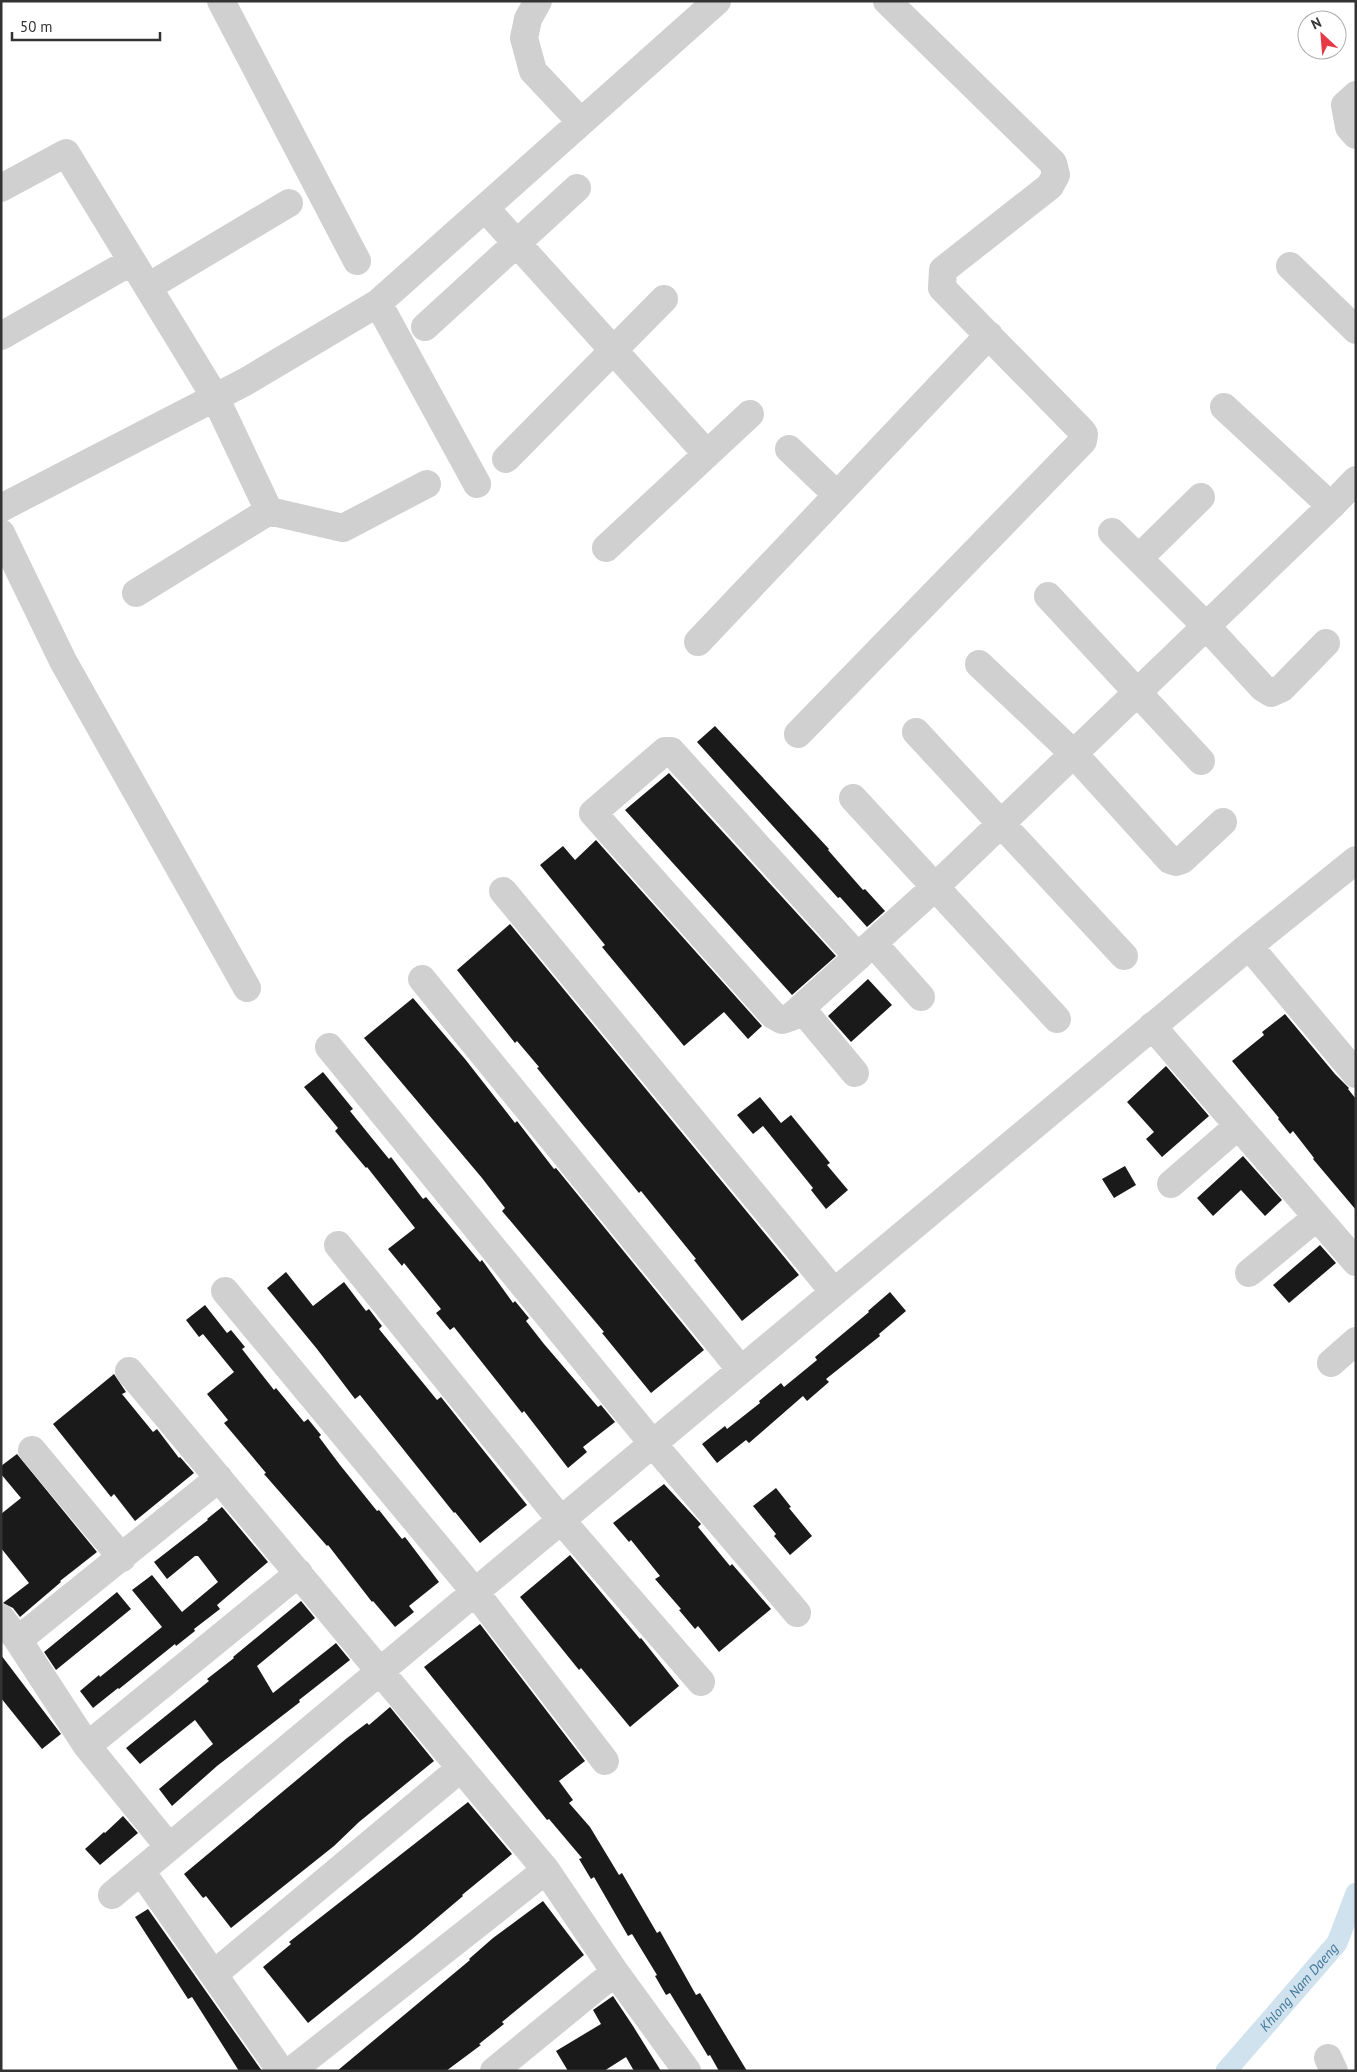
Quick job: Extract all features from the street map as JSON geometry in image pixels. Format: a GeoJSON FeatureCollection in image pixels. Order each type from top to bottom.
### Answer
{"type":"FeatureCollection","features":[{"type":"Feature","properties":{"kind":"street"},"geometry":{"type":"LineString","coordinates":[[221,1],[357,261]]}},
{"type":"Feature","properties":{"kind":"street"},"geometry":{"type":"LineString","coordinates":[[538,1],[528,19],[524,38],[532,71],[582,122]]}},
{"type":"Feature","properties":{"kind":"street"},"geometry":{"type":"LineString","coordinates":[[1,508],[245,382],[378,303],[717,1]]}},
{"type":"Feature","properties":{"kind":"street"},"geometry":{"type":"LineString","coordinates":[[798,734],[1083,441],[1084,434],[942,288],[943,270],[1050,186],[1056,175],[1053,163],[887,1]]}},
{"type":"Feature","properties":{"kind":"street"},"geometry":{"type":"LineString","coordinates":[[1356,95],[1345,105],[1349,127],[1356,135]]}},
{"type":"Feature","properties":{"kind":"street"},"geometry":{"type":"LineString","coordinates":[[1,188],[66,153],[215,398],[269,511]]}},
{"type":"Feature","properties":{"kind":"street"},"geometry":{"type":"LineString","coordinates":[[425,327],[577,188]]}},
{"type":"Feature","properties":{"kind":"street"},"geometry":{"type":"LineString","coordinates":[[148,287],[289,203]]}},
{"type":"Feature","properties":{"kind":"street"},"geometry":{"type":"LineString","coordinates":[[485,208],[707,454]]}},
{"type":"Feature","properties":{"kind":"street"},"geometry":{"type":"LineString","coordinates":[[1,336],[132,261]]}},
{"type":"Feature","properties":{"kind":"street"},"geometry":{"type":"LineString","coordinates":[[1290,266],[1356,330]]}},
{"type":"Feature","properties":{"kind":"street"},"geometry":{"type":"LineString","coordinates":[[506,459],[664,299]]}},
{"type":"Feature","properties":{"kind":"street"},"geometry":{"type":"LineString","coordinates":[[378,303],[477,484]]}},
{"type":"Feature","properties":{"kind":"street"},"geometry":{"type":"LineString","coordinates":[[698,642],[989,335]]}},
{"type":"Feature","properties":{"kind":"street"},"geometry":{"type":"LineString","coordinates":[[1224,407],[1331,506]]}},
{"type":"Feature","properties":{"kind":"street"},"geometry":{"type":"LineString","coordinates":[[606,548],[750,414]]}},
{"type":"Feature","properties":{"kind":"street"},"geometry":{"type":"LineString","coordinates":[[788,449],[837,495]]}},
{"type":"Feature","properties":{"kind":"street"},"geometry":{"type":"LineString","coordinates":[[922,997],[865,950],[671,751],[665,751],[595,811],[594,816],[773,1015],[782,1020],[801,1008],[865,950],[934,888],[1138,693],[1356,480]]}},
{"type":"Feature","properties":{"kind":"street"},"geometry":{"type":"LineString","coordinates":[[136,592],[269,511],[343,528],[427,484]]}},
{"type":"Feature","properties":{"kind":"street"},"geometry":{"type":"LineString","coordinates":[[1140,558],[1201,497]]}},
{"type":"Feature","properties":{"kind":"street"},"geometry":{"type":"LineString","coordinates":[[1112,532],[1206,626],[1263,688],[1271,693],[1282,688],[1326,643]]}},
{"type":"Feature","properties":{"kind":"street"},"geometry":{"type":"LineString","coordinates":[[1,533],[63,662],[247,988]]}},
{"type":"Feature","properties":{"kind":"street"},"geometry":{"type":"LineString","coordinates":[[1048,596],[1201,761]]}},
{"type":"Feature","properties":{"kind":"street"},"geometry":{"type":"LineString","coordinates":[[979,664],[1074,754],[1170,860],[1176,862],[1182,860],[1223,822]]}},
{"type":"Feature","properties":{"kind":"street"},"geometry":{"type":"LineString","coordinates":[[916,732],[1124,956]]}},
{"type":"Feature","properties":{"kind":"street"},"geometry":{"type":"LineString","coordinates":[[853,798],[934,888],[1058,1019]]}},
{"type":"Feature","properties":{"kind":"street"},"geometry":{"type":"LineString","coordinates":[[112,1895],[1152,1026],[1356,860]]}},
{"type":"Feature","properties":{"kind":"street"},"geometry":{"type":"LineString","coordinates":[[503,891],[834,1292]]}},
{"type":"Feature","properties":{"kind":"street"},"geometry":{"type":"LineString","coordinates":[[1249,946],[1356,1074]]}},
{"type":"Feature","properties":{"kind":"street"},"geometry":{"type":"LineString","coordinates":[[422,980],[741,1370]]}},
{"type":"Feature","properties":{"kind":"street"},"geometry":{"type":"LineString","coordinates":[[801,1008],[855,1073]]}},
{"type":"Feature","properties":{"kind":"street"},"geometry":{"type":"LineString","coordinates":[[1152,1026],[1356,1262]]}},
{"type":"Feature","properties":{"kind":"street"},"geometry":{"type":"LineString","coordinates":[[329,1047],[653,1444],[797,1613]]}},
{"type":"Feature","properties":{"kind":"street"},"geometry":{"type":"LineString","coordinates":[[1171,1184],[1238,1126]]}},
{"type":"Feature","properties":{"kind":"street"},"geometry":{"type":"LineString","coordinates":[[1249,1273],[1316,1217]]}},
{"type":"Feature","properties":{"kind":"street"},"geometry":{"type":"LineString","coordinates":[[338,1245],[562,1520],[701,1682]]}},
{"type":"Feature","properties":{"kind":"street"},"geometry":{"type":"LineString","coordinates":[[225,1291],[475,1592],[605,1761]]}},
{"type":"Feature","properties":{"kind":"street"},"geometry":{"type":"LineString","coordinates":[[1331,1363],[1356,1341]]}},
{"type":"Feature","properties":{"kind":"street"},"geometry":{"type":"LineString","coordinates":[[129,1371],[546,1870],[615,1972],[687,2071]]}},
{"type":"Feature","properties":{"kind":"street"},"geometry":{"type":"LineString","coordinates":[[32,1450],[122,1558]]}},
{"type":"Feature","properties":{"kind":"street"},"geometry":{"type":"LineString","coordinates":[[18,1640],[219,1478]]}},
{"type":"Feature","properties":{"kind":"street"},"geometry":{"type":"LineString","coordinates":[[87,1746],[299,1573]]}},
{"type":"Feature","properties":{"kind":"street"},"geometry":{"type":"LineString","coordinates":[[1,1618],[18,1640],[87,1746],[169,1848]]}},
{"type":"Feature","properties":{"kind":"street"},"geometry":{"type":"LineString","coordinates":[[214,1974],[461,1768]]}},
{"type":"Feature","properties":{"kind":"street"},"geometry":{"type":"LineString","coordinates":[[290,2071],[546,1870]]}},
{"type":"Feature","properties":{"kind":"street"},"geometry":{"type":"LineString","coordinates":[[141,1871],[281,2071]]}},
{"type":"Feature","properties":{"kind":"street"},"geometry":{"type":"LineString","coordinates":[[494,2071],[523,2061],[615,1972]]}},
{"type":"Feature","properties":{"kind":"building"},"geometry":{"type":"Polygon","coordinates":[[[715,726],[829,849],[863,890],[865,889],[885,911],[867,927],[840,897],[838,898],[697,742],[715,726]]]}},
{"type":"Feature","properties":{"kind":"building"},"geometry":{"type":"Polygon","coordinates":[[[669,773],[836,956],[792,995],[625,810],[669,773]]]}},
{"type":"Feature","properties":{"kind":"building"},"geometry":{"type":"Polygon","coordinates":[[[596,840],[762,1026],[748,1039],[724,1012],[684,1046],[602,947],[605,945],[540,865],[563,846],[575,860],[596,840]]]}},
{"type":"Feature","properties":{"kind":"building"},"geometry":{"type":"Polygon","coordinates":[[[510,924],[799,1275],[742,1321],[694,1260],[696,1259],[641,1191],[639,1193],[537,1068],[539,1067],[517,1041],[515,1043],[457,970],[510,924]]]}},
{"type":"Feature","properties":{"kind":"building"},"geometry":{"type":"Polygon","coordinates":[[[868,979],[892,1005],[851,1042],[828,1016],[868,979]]]}},
{"type":"Feature","properties":{"kind":"building"},"geometry":{"type":"Polygon","coordinates":[[[413,998],[465,1059],[515,1123],[517,1121],[554,1169],[556,1168],[704,1350],[651,1393],[602,1333],[604,1332],[502,1211],[505,1208],[482,1178],[364,1038],[413,998]]]}},
{"type":"Feature","properties":{"kind":"building"},"geometry":{"type":"Polygon","coordinates":[[[1285,1014],[1349,1088],[1356,1099],[1356,1210],[1313,1159],[1293,1131],[1290,1134],[1232,1061],[1264,1035],[1262,1032],[1285,1014]]]}},
{"type":"Feature","properties":{"kind":"building"},"geometry":{"type":"Polygon","coordinates":[[[1166,1066],[1209,1116],[1162,1157],[1146,1139],[1154,1132],[1127,1102],[1166,1066]]]}},
{"type":"Feature","properties":{"kind":"building"},"geometry":{"type":"Polygon","coordinates":[[[323,1072],[353,1109],[350,1111],[389,1159],[391,1157],[423,1199],[426,1197],[480,1262],[482,1260],[513,1303],[515,1301],[529,1318],[526,1321],[544,1344],[598,1407],[601,1405],[615,1422],[583,1447],[587,1452],[568,1468],[524,1411],[522,1413],[454,1327],[450,1330],[436,1313],[441,1309],[404,1263],[402,1266],[388,1249],[415,1228],[367,1167],[335,1131],[338,1128],[304,1087],[323,1072]]]}},
{"type":"Feature","properties":{"kind":"building"},"geometry":{"type":"Polygon","coordinates":[[[760,1097],[781,1123],[791,1115],[830,1163],[827,1165],[848,1190],[826,1209],[811,1190],[813,1188],[763,1126],[753,1134],[737,1115],[760,1097]]]}},
{"type":"Feature","properties":{"kind":"building"},"geometry":{"type":"Polygon","coordinates":[[[1243,1156],[1282,1200],[1265,1216],[1241,1190],[1213,1216],[1197,1198],[1243,1156]]]}},
{"type":"Feature","properties":{"kind":"building"},"geometry":{"type":"Polygon","coordinates":[[[1125,1166],[1136,1185],[1114,1198],[1102,1179],[1125,1166]]]}},
{"type":"Feature","properties":{"kind":"building"},"geometry":{"type":"Polygon","coordinates":[[[1320,1245],[1336,1263],[1289,1303],[1273,1285],[1320,1245]]]}},
{"type":"Feature","properties":{"kind":"building"},"geometry":{"type":"Polygon","coordinates":[[[286,1272],[313,1306],[344,1282],[366,1311],[369,1309],[382,1326],[379,1329],[437,1400],[441,1397],[527,1505],[480,1543],[360,1395],[355,1399],[267,1288],[286,1272]]]}},
{"type":"Feature","properties":{"kind":"building"},"geometry":{"type":"Polygon","coordinates":[[[890,1292],[906,1311],[879,1334],[880,1336],[826,1379],[829,1382],[807,1401],[803,1396],[749,1443],[746,1440],[717,1463],[702,1444],[725,1426],[727,1429],[760,1403],[759,1401],[781,1383],[784,1387],[817,1360],[815,1357],[890,1292]]]}},
{"type":"Feature","properties":{"kind":"building"},"geometry":{"type":"Polygon","coordinates":[[[205,1305],[227,1333],[231,1330],[245,1347],[242,1349],[274,1390],[276,1388],[304,1422],[308,1419],[321,1435],[319,1437],[340,1465],[402,1539],[405,1537],[439,1582],[409,1606],[414,1612],[395,1627],[372,1602],[328,1545],[264,1474],[266,1473],[224,1423],[228,1420],[207,1394],[234,1372],[203,1334],[199,1337],[186,1320],[205,1305]]]}},
{"type":"Feature","properties":{"kind":"building"},"geometry":{"type":"Polygon","coordinates":[[[114,1374],[126,1392],[122,1394],[153,1432],[157,1429],[179,1458],[194,1473],[135,1521],[114,1494],[111,1497],[53,1424],[114,1374]]]}},
{"type":"Feature","properties":{"kind":"building"},"geometry":{"type":"Polygon","coordinates":[[[17,1454],[97,1552],[60,1581],[20,1617],[13,1608],[3,1603],[29,1583],[1,1548],[1,1514],[21,1498],[1,1474],[1,1466],[17,1454]]]}},
{"type":"Feature","properties":{"kind":"building"},"geometry":{"type":"Polygon","coordinates":[[[664,1484],[701,1524],[698,1527],[730,1566],[732,1564],[771,1609],[719,1652],[698,1626],[695,1629],[679,1610],[681,1609],[655,1579],[660,1576],[631,1540],[629,1542],[613,1523],[664,1484]]]}},
{"type":"Feature","properties":{"kind":"building"},"geometry":{"type":"Polygon","coordinates":[[[776,1488],[791,1507],[789,1508],[812,1536],[790,1555],[753,1506],[776,1488]]]}},
{"type":"Feature","properties":{"kind":"building"},"geometry":{"type":"Polygon","coordinates":[[[222,1507],[268,1562],[217,1605],[220,1609],[194,1629],[195,1631],[176,1646],[175,1644],[93,1708],[80,1691],[162,1627],[132,1590],[152,1575],[182,1612],[218,1582],[198,1556],[195,1556],[167,1579],[154,1562],[222,1507]]]}},
{"type":"Feature","properties":{"kind":"building"},"geometry":{"type":"Polygon","coordinates":[[[570,1555],[679,1686],[630,1727],[581,1668],[579,1670],[520,1597],[570,1555]]]}},
{"type":"Feature","properties":{"kind":"building"},"geometry":{"type":"Polygon","coordinates":[[[117,1592],[131,1609],[56,1670],[44,1652],[117,1592]]]}},
{"type":"Feature","properties":{"kind":"building"},"geometry":{"type":"Polygon","coordinates":[[[301,1601],[315,1618],[257,1666],[273,1693],[336,1643],[350,1660],[299,1700],[300,1702],[217,1766],[172,1806],[159,1789],[213,1744],[195,1720],[140,1764],[126,1748],[209,1681],[207,1679],[301,1601]]]}},
{"type":"Feature","properties":{"kind":"building"},"geometry":{"type":"Polygon","coordinates":[[[480,1624],[585,1761],[559,1781],[573,1800],[569,1803],[590,1827],[619,1875],[622,1873],[657,1933],[660,1931],[696,1995],[700,1993],[747,2071],[719,2071],[670,1993],[666,1995],[655,1976],[657,1975],[632,1934],[628,1936],[594,1877],[591,1879],[579,1859],[582,1858],[549,1819],[547,1820],[424,1667],[480,1624]]]}},
{"type":"Feature","properties":{"kind":"building"},"geometry":{"type":"Polygon","coordinates":[[[1,1655],[61,1734],[42,1749],[1,1698],[1,1655]]]}},
{"type":"Feature","properties":{"kind":"building"},"geometry":{"type":"Polygon","coordinates":[[[390,1707],[434,1761],[359,1822],[334,1846],[231,1928],[206,1896],[203,1898],[184,1874],[347,1738],[367,1723],[369,1725],[390,1707]]]}},
{"type":"Feature","properties":{"kind":"building"},"geometry":{"type":"Polygon","coordinates":[[[468,1802],[512,1854],[411,1940],[308,2023],[263,1967],[291,1944],[289,1942],[468,1802]]]}},
{"type":"Feature","properties":{"kind":"building"},"geometry":{"type":"Polygon","coordinates":[[[123,1816],[138,1833],[100,1865],[85,1849],[123,1816]]]}},
{"type":"Feature","properties":{"kind":"building"},"geometry":{"type":"Polygon","coordinates":[[[543,1901],[584,1955],[502,2022],[504,2024],[479,2044],[481,2045],[446,2071],[337,2071],[470,1960],[493,1938],[543,1901]]]}},
{"type":"Feature","properties":{"kind":"building"},"geometry":{"type":"Polygon","coordinates":[[[148,1909],[262,2071],[239,2071],[192,1997],[188,1999],[135,1917],[148,1909]]]}},
{"type":"Feature","properties":{"kind":"building"},"geometry":{"type":"Polygon","coordinates":[[[613,1996],[661,2071],[634,2071],[626,2057],[604,2071],[568,2071],[556,2051],[601,2024],[593,2010],[613,1996]]]}},
{"type":"Feature","properties":{"kind":"waterway","name":"Khlong Nam Daeng"},"geometry":{"type":"LineString","coordinates":[[1226,2071],[1337,1943],[1356,1893]]}}]}
